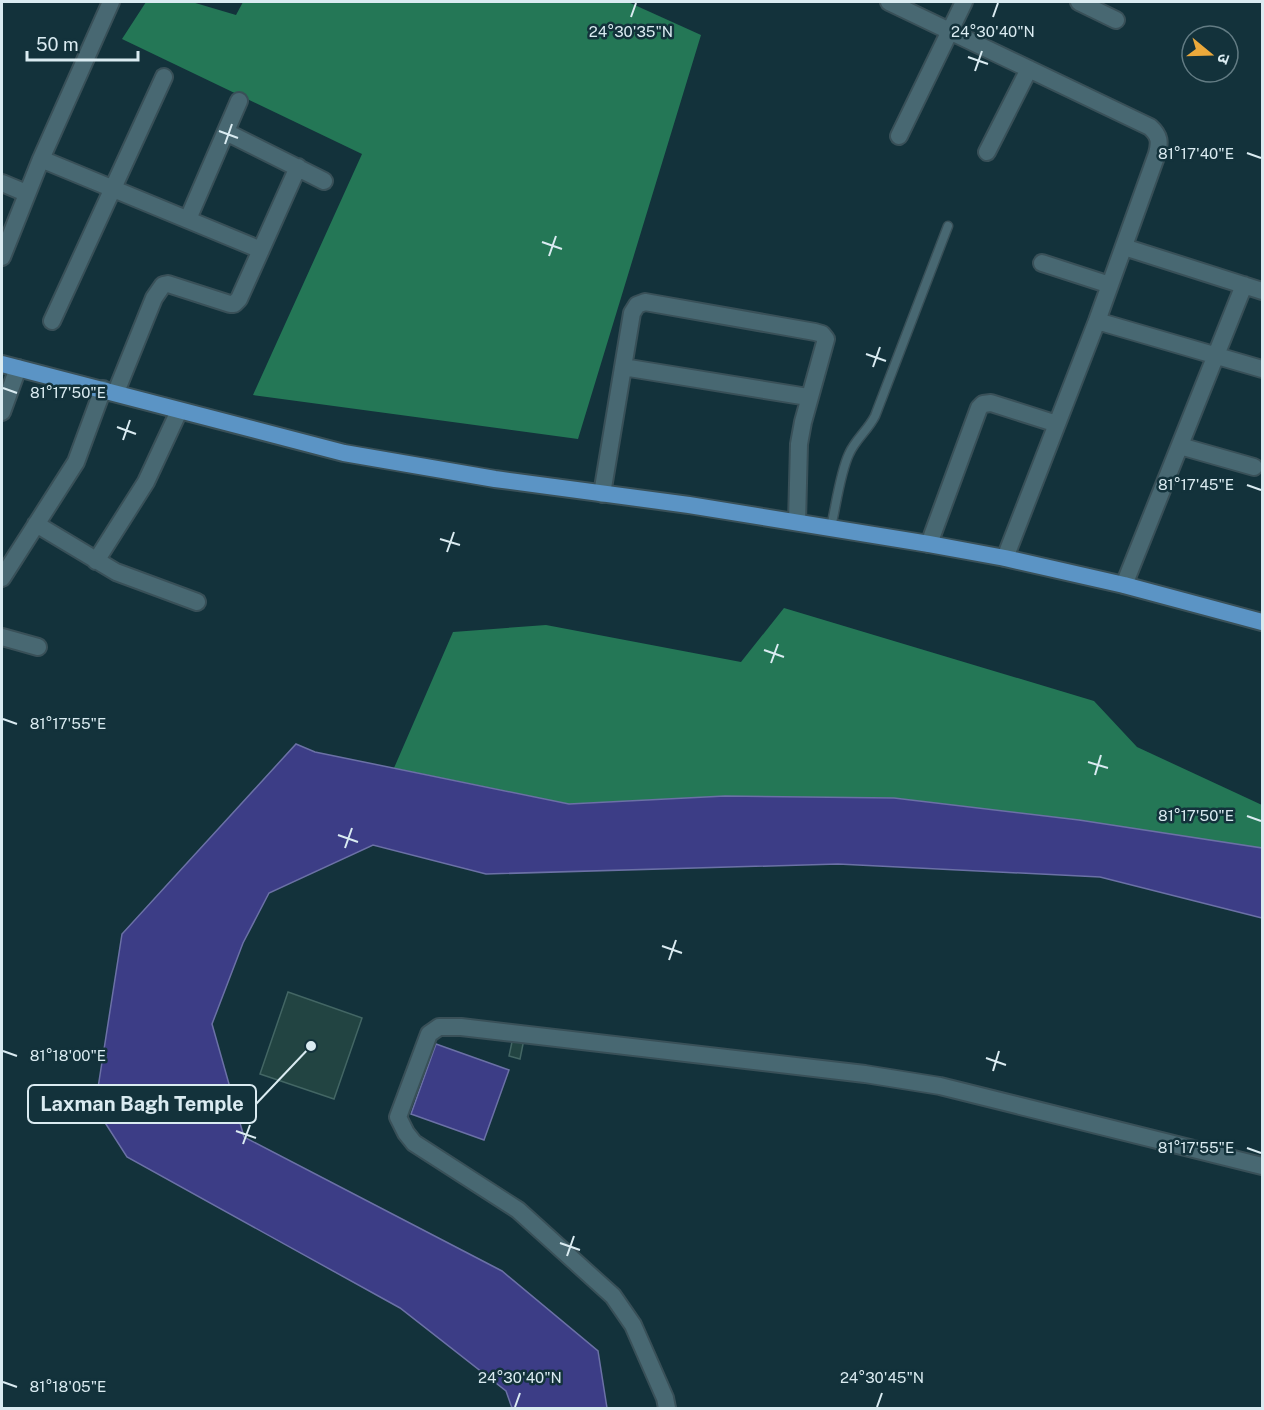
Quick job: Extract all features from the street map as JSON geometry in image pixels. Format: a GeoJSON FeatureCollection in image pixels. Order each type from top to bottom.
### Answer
{"type":"FeatureCollection","features":[{"type":"Feature","properties":{"kind":"main road"},"geometry":{"type":"LineString","coordinates":[[2,364],[344,453],[495,479],[831,527],[929,544],[1005,558],[1124,585],[1263,622]]}},
{"type":"Feature","properties":{"kind":"street"},"geometry":{"type":"LineString","coordinates":[[2,257],[26,193],[111,2]]}},
{"type":"Feature","properties":{"kind":"street"},"geometry":{"type":"LineString","coordinates":[[889,2],[1150,127],[1160,141],[1097,321],[1005,558]]}},
{"type":"Feature","properties":{"kind":"street"},"geometry":{"type":"LineString","coordinates":[[899,136],[964,2]]}},
{"type":"Feature","properties":{"kind":"street"},"geometry":{"type":"LineString","coordinates":[[1079,2],[1116,20]]}},
{"type":"Feature","properties":{"kind":"street"},"geometry":{"type":"LineString","coordinates":[[987,152],[1029,69]]}},
{"type":"Feature","properties":{"kind":"street"},"geometry":{"type":"LineString","coordinates":[[52,321],[164,77]]}},
{"type":"Feature","properties":{"kind":"street"},"geometry":{"type":"LineString","coordinates":[[188,219],[239,101]]}},
{"type":"Feature","properties":{"kind":"street"},"geometry":{"type":"LineString","coordinates":[[226,132],[324,180]]}},
{"type":"Feature","properties":{"kind":"street"},"geometry":{"type":"LineString","coordinates":[[41,159],[261,250]]}},
{"type":"Feature","properties":{"kind":"street"},"geometry":{"type":"LineString","coordinates":[[2,578],[76,462],[159,289],[168,284],[234,304],[240,299],[298,167]]}},
{"type":"Feature","properties":{"kind":"street"},"geometry":{"type":"LineString","coordinates":[[2,183],[26,193]]}},
{"type":"Feature","properties":{"kind":"street"},"geometry":{"type":"LineString","coordinates":[[1124,247],[1263,291]]}},
{"type":"Feature","properties":{"kind":"street"},"geometry":{"type":"LineString","coordinates":[[1042,263],[1110,285]]}},
{"type":"Feature","properties":{"kind":"street"},"geometry":{"type":"LineString","coordinates":[[1124,585],[1244,285]]}},
{"type":"Feature","properties":{"kind":"street"},"geometry":{"type":"LineString","coordinates":[[602,494],[632,313],[637,305],[645,302],[822,334],[826,339],[808,397],[800,444],[797,522]]}},
{"type":"Feature","properties":{"kind":"street"},"geometry":{"type":"LineString","coordinates":[[1097,321],[1263,369]]}},
{"type":"Feature","properties":{"kind":"street"},"geometry":{"type":"LineString","coordinates":[[623,367],[808,397]]}},
{"type":"Feature","properties":{"kind":"street"},"geometry":{"type":"LineString","coordinates":[[2,412],[18,368]]}},
{"type":"Feature","properties":{"kind":"street"},"geometry":{"type":"LineString","coordinates":[[929,544],[979,408],[983,404],[991,404],[1057,424]]}},
{"type":"Feature","properties":{"kind":"street"},"geometry":{"type":"LineString","coordinates":[[96,561],[146,482],[179,411]]}},
{"type":"Feature","properties":{"kind":"street"},"geometry":{"type":"LineString","coordinates":[[1180,446],[1254,467]]}},
{"type":"Feature","properties":{"kind":"street"},"geometry":{"type":"LineString","coordinates":[[36,524],[96,561],[127,576],[197,602]]}},
{"type":"Feature","properties":{"kind":"street"},"geometry":{"type":"LineString","coordinates":[[2,637],[38,647]]}},
{"type":"Feature","properties":{"kind":"street"},"geometry":{"type":"LineString","coordinates":[[667,1408],[665,1398],[633,1325],[613,1296],[519,1210],[414,1143],[406,1133],[398,1117],[429,1034],[439,1027],[461,1027],[842,1071],[940,1086],[1263,1166]]}},
{"type":"Feature","properties":{"kind":"lane"},"geometry":{"type":"LineString","coordinates":[[831,527],[848,456],[876,416],[948,226]]}},
{"type":"Feature","properties":{"kind":"green space"},"geometry":{"type":"Polygon","coordinates":[[[146,2],[192,2],[236,15],[243,2],[628,2],[701,35],[578,439],[253,395],[362,154],[122,39],[146,2]]]}},
{"type":"Feature","properties":{"kind":"green space"},"geometry":{"type":"Polygon","coordinates":[[[784,608],[1094,701],[1137,747],[1262,805],[1262,848],[1079,820],[894,798],[725,796],[569,804],[394,768],[453,632],[546,625],[741,662],[784,608]]]}},
{"type":"Feature","properties":{"kind":"shaded area"},"geometry":{"type":"Polygon","coordinates":[[[296,744],[315,752],[569,804],[725,796],[894,798],[1079,820],[1262,848],[1262,918],[1100,877],[838,864],[486,874],[373,845],[269,893],[243,943],[212,1024],[244,1137],[502,1271],[598,1351],[607,1408],[512,1408],[506,1391],[400,1308],[127,1157],[95,1107],[122,934],[296,744]]]}},
{"type":"Feature","properties":{"kind":"shaded area"},"geometry":{"type":"Polygon","coordinates":[[[436,1044],[509,1070],[484,1140],[411,1114],[436,1044]]]}},
{"type":"Feature","properties":{"kind":"building"},"geometry":{"type":"Polygon","coordinates":[[[288,992],[362,1018],[334,1099],[260,1074],[288,992]]]}},
{"type":"Feature","properties":{"kind":"building"},"geometry":{"type":"Polygon","coordinates":[[[513,1037],[524,1039],[520,1059],[509,1056],[513,1037]]]}},
{"type":"Feature","properties":{"kind":"place","name":"Laxman Bagh Temple"},"geometry":{"type":"Point","coordinates":[311,1046]}}]}
